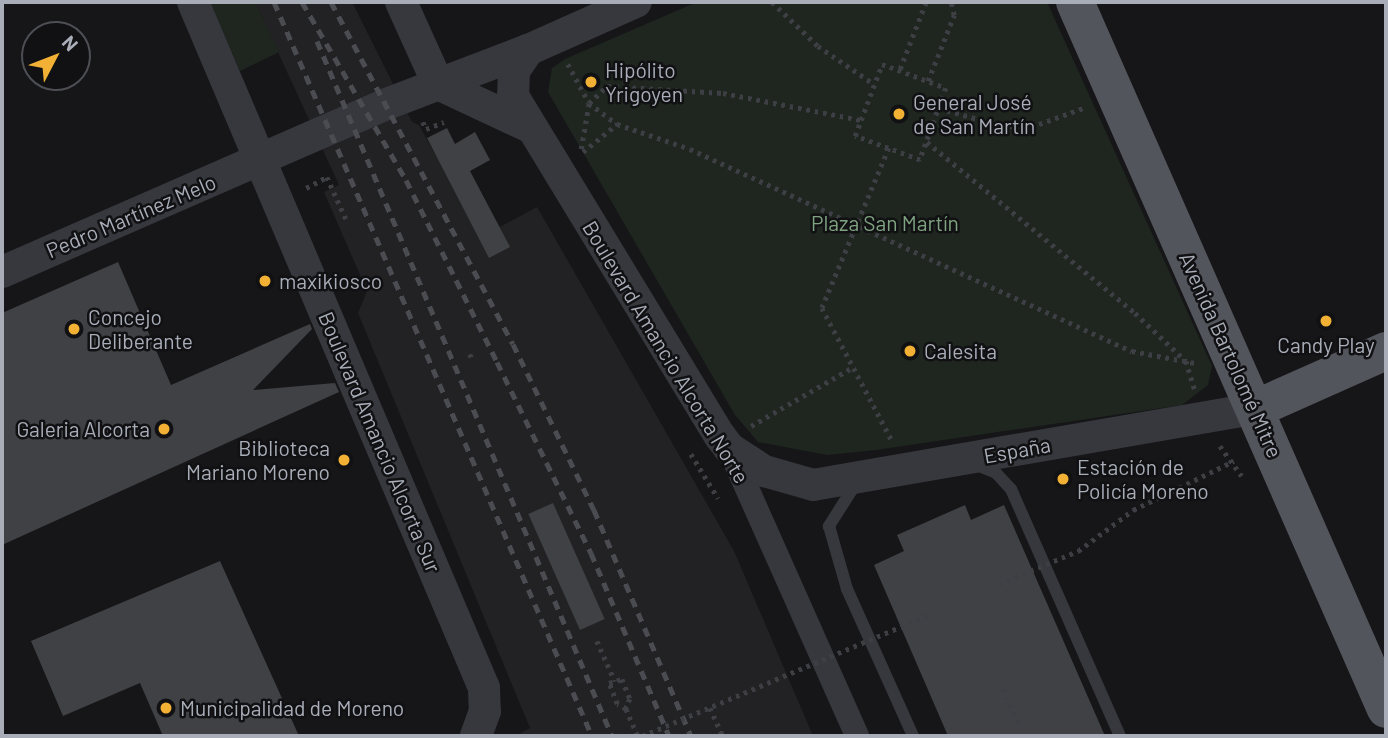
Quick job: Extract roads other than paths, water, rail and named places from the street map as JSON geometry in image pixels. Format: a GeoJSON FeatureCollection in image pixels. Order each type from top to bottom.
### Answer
{"type":"FeatureCollection","features":[{"type":"Feature","properties":{"kind":"main road","name":"Avenida Bartolomé Mitre"},"geometry":{"type":"LineString","coordinates":[[1075,2],[1386,709]]}},
{"type":"Feature","properties":{"kind":"main road","name":"España"},"geometry":{"type":"LineString","coordinates":[[1255,409],[1386,352]]}},
{"type":"Feature","properties":{"kind":"street","name":"Boulevard Amancio Alcorta Sur"},"geometry":{"type":"LineString","coordinates":[[193,2],[484,688],[479,732]]}},
{"type":"Feature","properties":{"kind":"street"},"geometry":{"type":"LineString","coordinates":[[401,2],[438,84],[532,128]]}},
{"type":"Feature","properties":{"kind":"street","name":"Pedro Martínez Melo"},"geometry":{"type":"LineString","coordinates":[[2,272],[261,159],[636,2]]}},
{"type":"Feature","properties":{"kind":"street","name":"Boulevard Amancio Alcorta Norte"},"geometry":{"type":"LineString","coordinates":[[541,44],[514,71],[513,96],[727,445],[857,736]]}},
{"type":"Feature","properties":{"kind":"street","name":"España"},"geometry":{"type":"LineString","coordinates":[[727,445],[764,471],[813,485],[1255,409]]}},
{"type":"Feature","properties":{"kind":"lane"},"geometry":{"type":"LineString","coordinates":[[964,459],[996,473],[1011,489],[1120,736]]}},
{"type":"Feature","properties":{"kind":"lane"},"geometry":{"type":"LineString","coordinates":[[862,477],[840,502],[829,526],[847,589],[913,736]]}},
{"type":"Feature","properties":{"kind":"railway"},"geometry":{"type":"LineString","coordinates":[[274,2],[592,736]]}},
{"type":"Feature","properties":{"kind":"railway"},"geometry":{"type":"LineString","coordinates":[[302,2],[406,180],[591,553],[669,736]]}},
{"type":"Feature","properties":{"kind":"railway"},"geometry":{"type":"LineString","coordinates":[[331,2],[513,344],[594,510],[691,736]]}},
{"type":"Feature","properties":{"kind":"railway"},"geometry":{"type":"LineString","coordinates":[[317,41],[612,736]]}},
{"type":"Feature","properties":{"kind":"place","name":"Hipólito Yrigoyen"},"geometry":{"type":"Point","coordinates":[591,82]}},
{"type":"Feature","properties":{"kind":"place","name":"General José de San Martín"},"geometry":{"type":"Point","coordinates":[899,114]}},
{"type":"Feature","properties":{"kind":"place","name":"maxikiosco"},"geometry":{"type":"Point","coordinates":[265,281]}},
{"type":"Feature","properties":{"kind":"place","name":"Candy Play"},"geometry":{"type":"Point","coordinates":[1326,321]}},
{"type":"Feature","properties":{"kind":"place","name":"Concejo Deliberante"},"geometry":{"type":"Point","coordinates":[74,329]}},
{"type":"Feature","properties":{"kind":"place","name":"Calesita"},"geometry":{"type":"Point","coordinates":[910,351]}},
{"type":"Feature","properties":{"kind":"place","name":"Galeria Alcorta"},"geometry":{"type":"Point","coordinates":[164,429]}},
{"type":"Feature","properties":{"kind":"place","name":"Biblioteca Mariano Moreno"},"geometry":{"type":"Point","coordinates":[344,460]}},
{"type":"Feature","properties":{"kind":"place","name":"Estación de Policía Moreno"},"geometry":{"type":"Point","coordinates":[1063,479]}},
{"type":"Feature","properties":{"kind":"place","name":"Municipalidad de Moreno"},"geometry":{"type":"Point","coordinates":[166,708]}},
{"type":"Feature","properties":{"kind":"park label","name":"Plaza San Martín"},"geometry":{"type":"Point","coordinates":[885,223]}}]}
